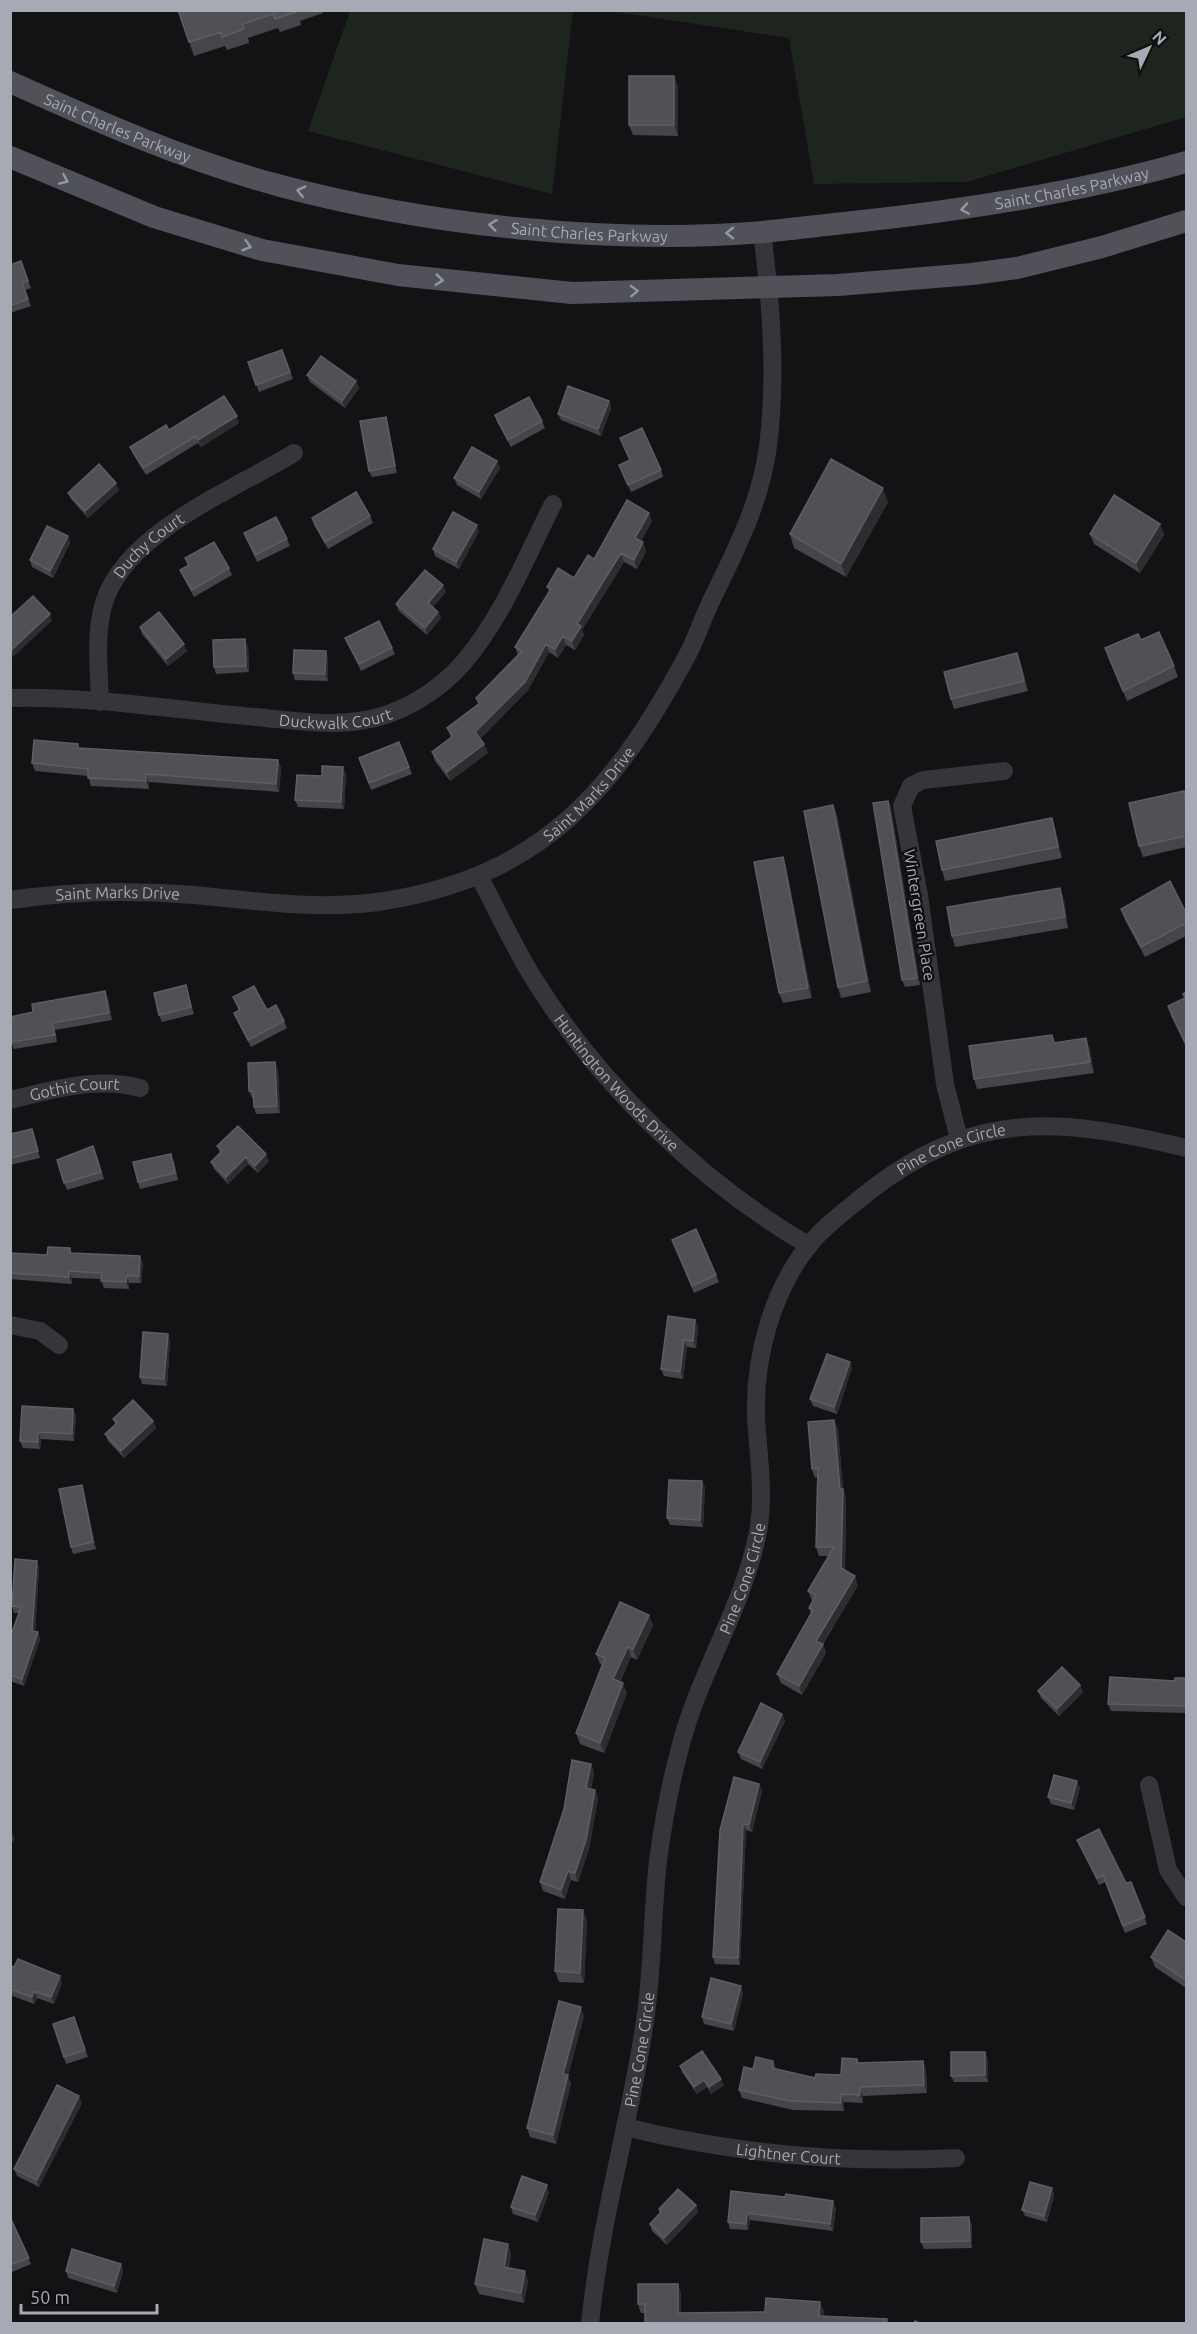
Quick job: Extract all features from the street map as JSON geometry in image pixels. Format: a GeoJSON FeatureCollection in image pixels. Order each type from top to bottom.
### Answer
{"type":"FeatureCollection","features":[{"type":"Feature","properties":{"kind":"main road","name":"Saint Charles Parkway"},"geometry":{"type":"LineString","coordinates":[[10,82],[99,123],[197,160],[280,186],[434,218],[569,231],[651,234],[762,232],[924,216],[1061,193],[1186,162]]}},
{"type":"Feature","properties":{"kind":"main road"},"geometry":{"type":"LineString","coordinates":[[10,157],[154,217],[262,250],[398,275],[572,293],[900,281],[1017,268],[1102,247],[1186,221]]}},
{"type":"Feature","properties":{"kind":"street","name":"Saint Marks Drive"},"geometry":{"type":"LineString","coordinates":[[10,900],[117,892],[302,904],[355,905],[427,892],[478,876],[532,848],[586,804],[633,748],[690,649],[745,529],[766,457],[772,363],[769,286],[762,232]]}},
{"type":"Feature","properties":{"kind":"street","name":"Duchy Court"},"geometry":{"type":"LineString","coordinates":[[100,702],[102,611],[114,582],[130,557],[160,532],[294,453]]}},
{"type":"Feature","properties":{"kind":"street","name":"Duckwalk Court"},"geometry":{"type":"LineString","coordinates":[[10,698],[100,702],[318,722],[360,721],[391,713],[416,701],[439,685],[462,664],[482,640],[553,504]]}},
{"type":"Feature","properties":{"kind":"street","name":"Wintergreen Place"},"geometry":{"type":"LineString","coordinates":[[959,1139],[945,1084],[919,895],[902,806],[908,790],[923,780],[1004,771]]}},
{"type":"Feature","properties":{"kind":"street","name":"Huntington Woods Drive"},"geometry":{"type":"LineString","coordinates":[[478,876],[537,983],[574,1037],[606,1076],[697,1166],[779,1228],[808,1245]]}},
{"type":"Feature","properties":{"kind":"street","name":"Gothic Court"},"geometry":{"type":"LineString","coordinates":[[10,1100],[101,1083],[124,1084],[140,1088]]}},
{"type":"Feature","properties":{"kind":"street","name":"Pine Cone Circle"},"geometry":{"type":"LineString","coordinates":[[590,2324],[604,2222],[646,2017],[658,1863],[673,1776],[701,1683],[743,1586],[751,1561],[760,1513],[756,1415],[760,1360],[778,1302],[790,1274],[808,1245],[827,1225],[894,1174],[932,1150],[959,1139],[1002,1130],[1077,1127],[1107,1130],[1186,1148]]}},
{"type":"Feature","properties":{"kind":"street"},"geometry":{"type":"LineString","coordinates":[[10,1324],[40,1331],[59,1345]]}},
{"type":"Feature","properties":{"kind":"street"},"geometry":{"type":"LineString","coordinates":[[1149,1785],[1168,1870],[1186,1897]]}},
{"type":"Feature","properties":{"kind":"street","name":"Lightner Court"},"geometry":{"type":"LineString","coordinates":[[625,2127],[699,2144],[785,2156],[888,2161],[956,2158]]}},
{"type":"Feature","properties":{"kind":"shaded area"},"geometry":{"type":"Polygon","coordinates":[[[350,11],[573,11],[552,194],[308,131],[350,11]]]}},
{"type":"Feature","properties":{"kind":"shaded area"},"geometry":{"type":"Polygon","coordinates":[[[610,11],[1186,11],[1186,117],[967,182],[814,184],[789,38],[610,11]]]}},
{"type":"Feature","properties":{"kind":"building"},"geometry":{"type":"Polygon","coordinates":[[[178,10],[296,10],[296,12],[275,19],[273,14],[243,24],[244,29],[222,37],[221,32],[189,42],[178,10]]]}},
{"type":"Feature","properties":{"kind":"building"},"geometry":{"type":"Polygon","coordinates":[[[629,76],[674,76],[674,125],[629,125],[629,76]]]}},
{"type":"Feature","properties":{"kind":"building"},"geometry":{"type":"Polygon","coordinates":[[[21,261],[28,281],[22,283],[28,299],[10,306],[10,265],[21,261]]]}},
{"type":"Feature","properties":{"kind":"building"},"geometry":{"type":"Polygon","coordinates":[[[282,350],[290,372],[256,385],[248,362],[282,350]]]}},
{"type":"Feature","properties":{"kind":"building"},"geometry":{"type":"Polygon","coordinates":[[[321,356],[356,381],[342,401],[307,375],[321,356]]]}},
{"type":"Feature","properties":{"kind":"building"},"geometry":{"type":"Polygon","coordinates":[[[568,386],[609,401],[598,429],[558,414],[568,386]]]}},
{"type":"Feature","properties":{"kind":"building"},"geometry":{"type":"Polygon","coordinates":[[[224,396],[237,416],[198,440],[196,436],[143,468],[130,447],[166,425],[169,430],[224,396]]]}},
{"type":"Feature","properties":{"kind":"building"},"geometry":{"type":"Polygon","coordinates":[[[529,397],[542,421],[508,440],[495,415],[529,397]]]}},
{"type":"Feature","properties":{"kind":"building"},"geometry":{"type":"Polygon","coordinates":[[[386,417],[395,466],[369,471],[360,421],[386,417]]]}},
{"type":"Feature","properties":{"kind":"building"},"geometry":{"type":"Polygon","coordinates":[[[642,428],[661,470],[628,485],[619,465],[630,460],[620,438],[642,428]]]}},
{"type":"Feature","properties":{"kind":"building"},"geometry":{"type":"Polygon","coordinates":[[[472,447],[497,461],[479,492],[454,478],[472,447]]]}},
{"type":"Feature","properties":{"kind":"building"},"geometry":{"type":"Polygon","coordinates":[[[831,459],[883,488],[841,564],[790,534],[831,459]]]}},
{"type":"Feature","properties":{"kind":"building"},"geometry":{"type":"Polygon","coordinates":[[[99,464],[116,483],[85,511],[68,493],[99,464]]]}},
{"type":"Feature","properties":{"kind":"building"},"geometry":{"type":"Polygon","coordinates":[[[356,492],[370,516],[325,542],[312,518],[356,492]]]}},
{"type":"Feature","properties":{"kind":"building"},"geometry":{"type":"Polygon","coordinates":[[[1114,495],[1160,524],[1136,563],[1090,534],[1114,495]]]}},
{"type":"Feature","properties":{"kind":"building"},"geometry":{"type":"Polygon","coordinates":[[[627,500],[649,513],[635,538],[643,542],[634,560],[621,553],[577,624],[581,626],[572,641],[563,636],[555,649],[546,644],[525,682],[475,732],[484,744],[447,772],[432,752],[453,736],[447,728],[480,703],[476,698],[522,651],[515,647],[551,589],[547,587],[558,568],[574,578],[588,555],[594,559],[627,500]]]}},
{"type":"Feature","properties":{"kind":"building"},"geometry":{"type":"Polygon","coordinates":[[[453,512],[477,525],[456,562],[433,549],[453,512]]]}},
{"type":"Feature","properties":{"kind":"building"},"geometry":{"type":"Polygon","coordinates":[[[276,517],[287,539],[255,555],[244,533],[276,517]]]}},
{"type":"Feature","properties":{"kind":"building"},"geometry":{"type":"Polygon","coordinates":[[[47,526],[68,536],[50,571],[30,560],[47,526]]]}},
{"type":"Feature","properties":{"kind":"building"},"geometry":{"type":"Polygon","coordinates":[[[214,542],[229,568],[192,590],[180,570],[189,565],[185,558],[214,542]]]}},
{"type":"Feature","properties":{"kind":"building"},"geometry":{"type":"Polygon","coordinates":[[[425,570],[443,585],[428,603],[438,612],[425,628],[396,604],[425,570]]]}},
{"type":"Feature","properties":{"kind":"building"},"geometry":{"type":"Polygon","coordinates":[[[33,596],[50,614],[11,650],[10,617],[33,596]]]}},
{"type":"Feature","properties":{"kind":"building"},"geometry":{"type":"Polygon","coordinates":[[[159,612],[184,644],[166,659],[140,627],[159,612]]]}},
{"type":"Feature","properties":{"kind":"building"},"geometry":{"type":"Polygon","coordinates":[[[379,621],[392,648],[359,664],[345,638],[379,621]]]}},
{"type":"Feature","properties":{"kind":"building"},"geometry":{"type":"Polygon","coordinates":[[[1159,632],[1174,666],[1123,691],[1105,648],[1138,634],[1141,640],[1159,632]]]}},
{"type":"Feature","properties":{"kind":"building"},"geometry":{"type":"Polygon","coordinates":[[[245,639],[246,666],[214,667],[213,640],[245,639]]]}},
{"type":"Feature","properties":{"kind":"building"},"geometry":{"type":"Polygon","coordinates":[[[294,650],[326,651],[325,674],[293,673],[294,650]]]}},
{"type":"Feature","properties":{"kind":"building"},"geometry":{"type":"Polygon","coordinates":[[[1017,653],[1024,681],[951,699],[944,672],[1017,653]]]}},
{"type":"Feature","properties":{"kind":"building"},"geometry":{"type":"Polygon","coordinates":[[[34,740],[78,744],[78,748],[278,760],[276,784],[146,774],[146,781],[88,778],[88,769],[32,763],[34,740]]]}},
{"type":"Feature","properties":{"kind":"building"},"geometry":{"type":"Polygon","coordinates":[[[399,742],[409,767],[369,783],[359,758],[399,742]]]}},
{"type":"Feature","properties":{"kind":"building"},"geometry":{"type":"Polygon","coordinates":[[[322,766],[343,767],[341,802],[295,800],[297,775],[322,776],[322,766]]]}},
{"type":"Feature","properties":{"kind":"building"},"geometry":{"type":"Polygon","coordinates":[[[1184,791],[1186,836],[1139,846],[1129,803],[1184,791]]]}},
{"type":"Feature","properties":{"kind":"building"},"geometry":{"type":"Polygon","coordinates":[[[888,801],[917,978],[902,980],[873,803],[888,801]]]}},
{"type":"Feature","properties":{"kind":"building"},"geometry":{"type":"Polygon","coordinates":[[[833,805],[867,981],[838,987],[804,811],[833,805]]]}},
{"type":"Feature","properties":{"kind":"building"},"geometry":{"type":"Polygon","coordinates":[[[1052,818],[1058,847],[942,870],[936,841],[1052,818]]]}},
{"type":"Feature","properties":{"kind":"building"},"geometry":{"type":"Polygon","coordinates":[[[783,857],[808,988],[779,993],[754,862],[783,857]]]}},
{"type":"Feature","properties":{"kind":"building"},"geometry":{"type":"Polygon","coordinates":[[[1170,881],[1186,913],[1186,923],[1141,947],[1121,909],[1170,881]]]}},
{"type":"Feature","properties":{"kind":"building"},"geometry":{"type":"Polygon","coordinates":[[[1060,888],[1065,917],[952,936],[947,907],[1060,888]]]}},
{"type":"Feature","properties":{"kind":"building"},"geometry":{"type":"Polygon","coordinates":[[[186,985],[191,1007],[159,1015],[154,993],[186,985]]]}},
{"type":"Feature","properties":{"kind":"building"},"geometry":{"type":"Polygon","coordinates":[[[254,986],[267,1010],[276,1005],[284,1021],[248,1040],[234,1013],[240,1010],[233,997],[254,986]]]}},
{"type":"Feature","properties":{"kind":"building"},"geometry":{"type":"Polygon","coordinates":[[[105,991],[109,1013],[52,1023],[55,1035],[11,1042],[10,1017],[33,1012],[32,1004],[105,991]]]}},
{"type":"Feature","properties":{"kind":"building"},"geometry":{"type":"Polygon","coordinates":[[[1186,992],[1186,1044],[1168,1006],[1185,998],[1183,994],[1186,992]]]}},
{"type":"Feature","properties":{"kind":"building"},"geometry":{"type":"Polygon","coordinates":[[[1052,1035],[1054,1043],[1086,1038],[1090,1062],[974,1079],[969,1046],[1052,1035]]]}},
{"type":"Feature","properties":{"kind":"building"},"geometry":{"type":"Polygon","coordinates":[[[275,1062],[277,1106],[254,1107],[253,1091],[249,1091],[248,1063],[275,1062]]]}},
{"type":"Feature","properties":{"kind":"building"},"geometry":{"type":"Polygon","coordinates":[[[238,1126],[266,1154],[255,1166],[246,1157],[226,1177],[211,1162],[222,1151],[217,1146],[238,1126]]]}},
{"type":"Feature","properties":{"kind":"building"},"geometry":{"type":"Polygon","coordinates":[[[32,1129],[38,1151],[10,1158],[10,1134],[32,1129]]]}},
{"type":"Feature","properties":{"kind":"building"},"geometry":{"type":"Polygon","coordinates":[[[93,1146],[101,1172],[64,1183],[57,1160],[93,1146]]]}},
{"type":"Feature","properties":{"kind":"building"},"geometry":{"type":"Polygon","coordinates":[[[171,1154],[175,1173],[138,1182],[133,1162],[171,1154]]]}},
{"type":"Feature","properties":{"kind":"building"},"geometry":{"type":"Polygon","coordinates":[[[696,1229],[716,1275],[692,1286],[672,1240],[696,1229]]]}},
{"type":"Feature","properties":{"kind":"building"},"geometry":{"type":"Polygon","coordinates":[[[48,1247],[70,1248],[70,1253],[140,1256],[139,1276],[127,1276],[126,1282],[101,1281],[102,1273],[69,1271],[69,1277],[10,1273],[10,1253],[47,1255],[48,1247]]]}},
{"type":"Feature","properties":{"kind":"building"},"geometry":{"type":"Polygon","coordinates":[[[668,1316],[695,1320],[693,1341],[684,1340],[680,1372],[661,1369],[668,1316]]]}},
{"type":"Feature","properties":{"kind":"building"},"geometry":{"type":"Polygon","coordinates":[[[143,1332],[168,1334],[164,1379],[140,1377],[143,1332]]]}},
{"type":"Feature","properties":{"kind":"building"},"geometry":{"type":"Polygon","coordinates":[[[827,1354],[850,1362],[834,1407],[810,1399],[827,1354]]]}},
{"type":"Feature","properties":{"kind":"building"},"geometry":{"type":"Polygon","coordinates":[[[133,1400],[153,1421],[121,1451],[105,1434],[117,1423],[113,1419],[133,1400]]]}},
{"type":"Feature","properties":{"kind":"building"},"geometry":{"type":"Polygon","coordinates":[[[22,1406],[73,1409],[72,1434],[38,1432],[38,1442],[20,1441],[22,1406]]]}},
{"type":"Feature","properties":{"kind":"building"},"geometry":{"type":"Polygon","coordinates":[[[834,1420],[840,1489],[843,1489],[841,1568],[855,1576],[816,1641],[823,1644],[799,1686],[777,1674],[813,1610],[809,1608],[816,1595],[808,1591],[834,1547],[816,1547],[818,1468],[812,1469],[808,1422],[834,1420]]]}},
{"type":"Feature","properties":{"kind":"building"},"geometry":{"type":"Polygon","coordinates":[[[669,1480],[702,1481],[700,1520],[667,1518],[669,1480]]]}},
{"type":"Feature","properties":{"kind":"building"},"geometry":{"type":"Polygon","coordinates":[[[82,1485],[93,1542],[71,1547],[59,1489],[82,1485]]]}},
{"type":"Feature","properties":{"kind":"building"},"geometry":{"type":"Polygon","coordinates":[[[15,1559],[37,1561],[32,1631],[38,1632],[22,1679],[10,1675],[10,1638],[21,1607],[12,1606],[15,1559]]]}},
{"type":"Feature","properties":{"kind":"building"},"geometry":{"type":"Polygon","coordinates":[[[620,1602],[649,1615],[633,1649],[628,1647],[613,1679],[623,1683],[600,1743],[576,1733],[605,1658],[596,1654],[620,1602]]]}},
{"type":"Feature","properties":{"kind":"building"},"geometry":{"type":"Polygon","coordinates":[[[1062,1667],[1080,1685],[1057,1709],[1038,1691],[1062,1667]]]}},
{"type":"Feature","properties":{"kind":"building"},"geometry":{"type":"Polygon","coordinates":[[[1110,1677],[1175,1681],[1175,1678],[1186,1678],[1186,1706],[1108,1704],[1110,1677]]]}},
{"type":"Feature","properties":{"kind":"building"},"geometry":{"type":"Polygon","coordinates":[[[761,1703],[782,1714],[760,1762],[738,1752],[761,1703]]]}},
{"type":"Feature","properties":{"kind":"building"},"geometry":{"type":"Polygon","coordinates":[[[572,1760],[591,1764],[586,1788],[595,1790],[586,1840],[575,1873],[568,1871],[561,1890],[540,1882],[564,1809],[572,1760]]]}},
{"type":"Feature","properties":{"kind":"building"},"geometry":{"type":"Polygon","coordinates":[[[1054,1775],[1077,1781],[1071,1803],[1048,1797],[1054,1775]]]}},
{"type":"Feature","properties":{"kind":"building"},"geometry":{"type":"Polygon","coordinates":[[[734,1777],[759,1784],[749,1825],[743,1824],[738,1958],[713,1957],[720,1830],[734,1777]]]}},
{"type":"Feature","properties":{"kind":"building"},"geometry":{"type":"Polygon","coordinates":[[[1099,1829],[1126,1883],[1131,1882],[1145,1917],[1123,1926],[1103,1875],[1097,1878],[1077,1840],[1099,1829]]]}},
{"type":"Feature","properties":{"kind":"building"},"geometry":{"type":"Polygon","coordinates":[[[558,1909],[583,1910],[580,1973],[555,1971],[558,1909]]]}},
{"type":"Feature","properties":{"kind":"building"},"geometry":{"type":"Polygon","coordinates":[[[1168,1930],[1186,1942],[1186,1980],[1151,1957],[1168,1930]]]}},
{"type":"Feature","properties":{"kind":"building"},"geometry":{"type":"Polygon","coordinates":[[[18,1959],[60,1976],[51,1997],[34,1991],[32,1997],[10,1989],[10,1966],[14,1967],[18,1959]]]}},
{"type":"Feature","properties":{"kind":"building"},"geometry":{"type":"Polygon","coordinates":[[[711,1978],[741,1986],[731,2024],[702,2017],[711,1978]]]}},
{"type":"Feature","properties":{"kind":"building"},"geometry":{"type":"Polygon","coordinates":[[[559,2001],[581,2007],[563,2074],[568,2075],[553,2135],[527,2128],[559,2001]]]}},
{"type":"Feature","properties":{"kind":"building"},"geometry":{"type":"Polygon","coordinates":[[[74,2017],[85,2050],[64,2057],[53,2024],[74,2017]]]}},
{"type":"Feature","properties":{"kind":"building"},"geometry":{"type":"Polygon","coordinates":[[[702,2051],[721,2079],[709,2087],[704,2080],[694,2087],[680,2066],[702,2051]]]}},
{"type":"Feature","properties":{"kind":"building"},"geometry":{"type":"Polygon","coordinates":[[[951,2052],[985,2052],[985,2075],[951,2076],[951,2052]]]}},
{"type":"Feature","properties":{"kind":"building"},"geometry":{"type":"Polygon","coordinates":[[[756,2057],[773,2061],[772,2068],[815,2078],[816,2074],[841,2075],[842,2058],[857,2059],[857,2063],[923,2061],[924,2085],[860,2087],[860,2095],[841,2094],[841,2103],[790,2101],[739,2090],[744,2067],[753,2069],[756,2057]]]}},
{"type":"Feature","properties":{"kind":"building"},"geometry":{"type":"Polygon","coordinates":[[[57,2085],[79,2096],[37,2180],[14,2169],[57,2085]]]}},
{"type":"Feature","properties":{"kind":"building"},"geometry":{"type":"Polygon","coordinates":[[[522,2176],[547,2185],[535,2215],[511,2207],[522,2176]]]}},
{"type":"Feature","properties":{"kind":"building"},"geometry":{"type":"Polygon","coordinates":[[[1030,2182],[1052,2188],[1044,2216],[1022,2210],[1030,2182]]]}},
{"type":"Feature","properties":{"kind":"building"},"geometry":{"type":"Polygon","coordinates":[[[678,2189],[696,2205],[664,2238],[650,2224],[661,2212],[659,2209],[678,2189]]]}},
{"type":"Feature","properties":{"kind":"building"},"geometry":{"type":"Polygon","coordinates":[[[731,2191],[785,2197],[786,2194],[833,2201],[830,2224],[747,2213],[746,2224],[728,2222],[731,2191]]]}},
{"type":"Feature","properties":{"kind":"building"},"geometry":{"type":"Polygon","coordinates":[[[10,2217],[29,2258],[10,2265],[10,2217]]]}},
{"type":"Feature","properties":{"kind":"building"},"geometry":{"type":"Polygon","coordinates":[[[969,2217],[970,2241],[921,2242],[921,2218],[969,2217]]]}},
{"type":"Feature","properties":{"kind":"building"},"geometry":{"type":"Polygon","coordinates":[[[484,2239],[508,2244],[504,2267],[525,2271],[521,2293],[475,2284],[484,2239]]]}},
{"type":"Feature","properties":{"kind":"building"},"geometry":{"type":"Polygon","coordinates":[[[72,2249],[121,2264],[114,2286],[66,2271],[72,2249]]]}},
{"type":"Feature","properties":{"kind":"building"},"geometry":{"type":"Polygon","coordinates":[[[638,2284],[678,2284],[678,2313],[765,2312],[766,2298],[820,2302],[819,2316],[887,2319],[886,2324],[645,2324],[645,2304],[638,2304],[638,2284]]]}}]}
